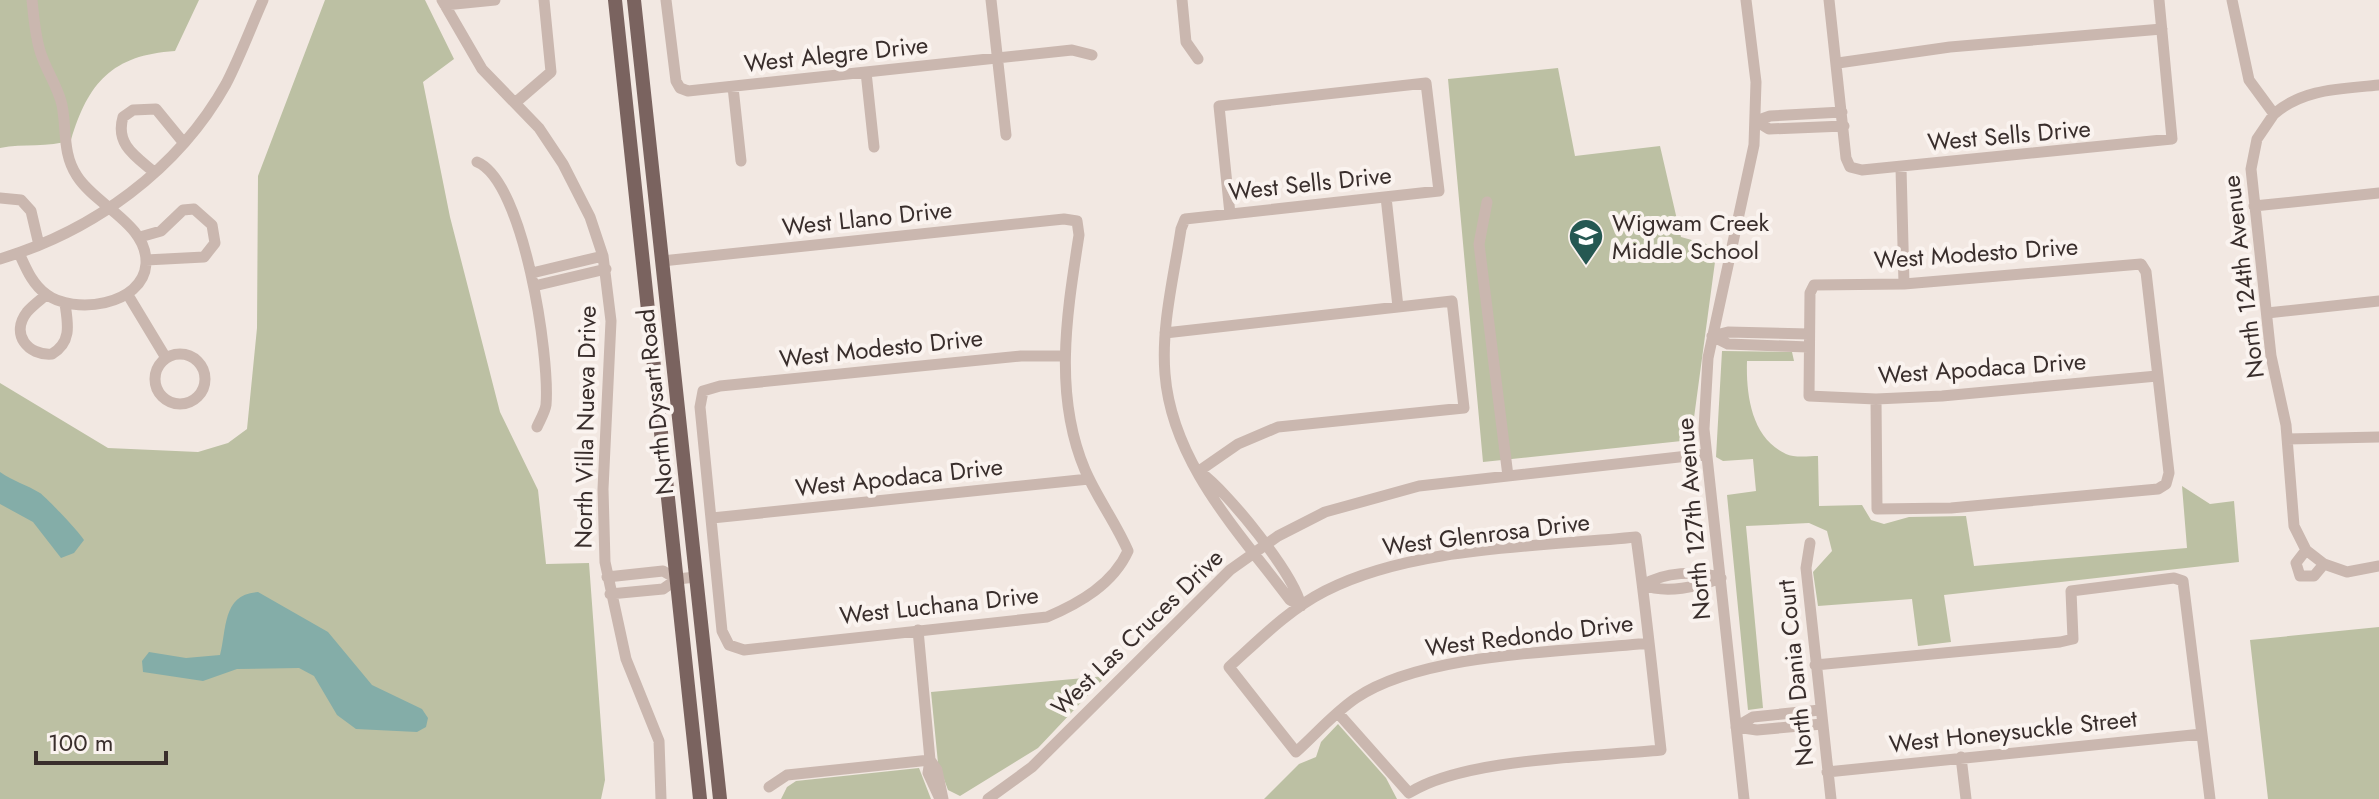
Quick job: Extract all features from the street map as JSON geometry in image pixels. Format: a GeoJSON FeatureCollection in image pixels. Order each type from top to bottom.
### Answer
{"type":"FeatureCollection","features":[{"type":"Feature","properties":{"kind":"main road","name":"North Dysart Road"},"geometry":{"type":"LineString","coordinates":[[615,0],[700,799]]}},
{"type":"Feature","properties":{"kind":"main road","name":"North Dysart Road"},"geometry":{"type":"LineString","coordinates":[[634,0],[720,799]]}},
{"type":"Feature","properties":{"kind":"street"},"geometry":{"type":"LineString","coordinates":[[19,253],[35,283],[46,295],[65,304],[128,295],[139,283],[146,260],[140,237],[89,192],[70,163],[63,106],[41,54],[32,0]]}},
{"type":"Feature","properties":{"kind":"street"},"geometry":{"type":"LineString","coordinates":[[0,259],[39,245],[109,208],[130,195],[154,172],[205,117],[227,82],[263,0]]}},
{"type":"Feature","properties":{"kind":"street"},"geometry":{"type":"LineString","coordinates":[[444,3],[495,0]]}},
{"type":"Feature","properties":{"kind":"street"},"geometry":{"type":"LineString","coordinates":[[515,103],[551,72],[544,0]]}},
{"type":"Feature","properties":{"kind":"street","name":"West Alegre Drive"},"geometry":{"type":"LineString","coordinates":[[666,0],[680,88],[688,91],[1072,50],[1092,55]]}},
{"type":"Feature","properties":{"kind":"street"},"geometry":{"type":"LineString","coordinates":[[991,0],[1006,135]]}},
{"type":"Feature","properties":{"kind":"street","name":"North 127th Avenue"},"geometry":{"type":"LineString","coordinates":[[1744,799],[1706,454],[1705,390],[1712,336],[1745,198],[1756,121],[1755,59],[1746,0]]}},
{"type":"Feature","properties":{"kind":"street"},"geometry":{"type":"LineString","coordinates":[[1756,121],[1769,129],[1844,126],[1829,0]]}},
{"type":"Feature","properties":{"kind":"street"},"geometry":{"type":"LineString","coordinates":[[1838,63],[1950,47],[2162,29],[2159,0]]}},
{"type":"Feature","properties":{"kind":"street"},"geometry":{"type":"LineString","coordinates":[[2232,0],[2249,80],[2259,98],[2274,114],[2288,102],[2313,92],[2379,85]]}},
{"type":"Feature","properties":{"kind":"street"},"geometry":{"type":"LineString","coordinates":[[1185,1],[1186,42],[1198,59]]}},
{"type":"Feature","properties":{"kind":"street","name":"North Villa Nueva Drive"},"geometry":{"type":"LineString","coordinates":[[444,3],[482,69],[539,128],[563,164],[590,217],[603,256],[611,321],[603,489],[607,577],[626,659],[659,741],[661,799]]}},
{"type":"Feature","properties":{"kind":"street","name":"West Sells Drive"},"geometry":{"type":"LineString","coordinates":[[1844,126],[1850,167],[1862,170],[2172,139],[2162,29]]}},
{"type":"Feature","properties":{"kind":"street"},"geometry":{"type":"LineString","coordinates":[[866,72],[874,147]]}},
{"type":"Feature","properties":{"kind":"street","name":"West Sells Drive"},"geometry":{"type":"LineString","coordinates":[[1165,333],[1185,219],[1439,191],[1426,83],[1219,106],[1230,214]]}},
{"type":"Feature","properties":{"kind":"street"},"geometry":{"type":"LineString","coordinates":[[733,87],[741,161]]}},
{"type":"Feature","properties":{"kind":"street"},"geometry":{"type":"LineString","coordinates":[[154,172],[129,152],[120,137],[123,117],[133,110],[156,109],[183,142]]}},
{"type":"Feature","properties":{"kind":"street"},"geometry":{"type":"LineString","coordinates":[[1756,121],[1770,116],[1842,112]]}},
{"type":"Feature","properties":{"kind":"street","name":"North 124th Avenue"},"geometry":{"type":"LineString","coordinates":[[2274,114],[2261,130],[2251,159],[2267,313],[2287,439],[2292,519],[2315,557],[2347,572],[2379,566]]}},
{"type":"Feature","properties":{"kind":"street"},"geometry":{"type":"LineString","coordinates":[[477,162],[492,173],[511,209],[533,279],[546,407],[537,427]]}},
{"type":"Feature","properties":{"kind":"street"},"geometry":{"type":"LineString","coordinates":[[1901,168],[1904,284]]}},
{"type":"Feature","properties":{"kind":"street"},"geometry":{"type":"LineString","coordinates":[[2254,206],[2379,193]]}},
{"type":"Feature","properties":{"kind":"street"},"geometry":{"type":"LineString","coordinates":[[1386,197],[1398,307]]}},
{"type":"Feature","properties":{"kind":"street"},"geometry":{"type":"LineString","coordinates":[[0,198],[21,200],[31,211],[39,245]]}},
{"type":"Feature","properties":{"kind":"street"},"geometry":{"type":"LineString","coordinates":[[1487,202],[1479,244],[1508,476]]}},
{"type":"Feature","properties":{"kind":"street"},"geometry":{"type":"LineString","coordinates":[[140,237],[161,231],[183,210],[194,209],[212,225],[215,243],[204,257],[146,260]]}},
{"type":"Feature","properties":{"kind":"street","name":"West Llano Drive"},"geometry":{"type":"LineString","coordinates":[[662,261],[1064,219],[1077,221],[1079,235],[1065,327],[1065,356]]}},
{"type":"Feature","properties":{"kind":"street"},"geometry":{"type":"LineString","coordinates":[[533,279],[603,256]]}},
{"type":"Feature","properties":{"kind":"street","name":"West Modesto Drive"},"geometry":{"type":"LineString","coordinates":[[1808,340],[1814,285],[1904,284],[2141,264],[2146,272],[2157,376]]}},
{"type":"Feature","properties":{"kind":"street"},"geometry":{"type":"LineString","coordinates":[[533,279],[606,269]]}},
{"type":"Feature","properties":{"kind":"street"},"geometry":{"type":"LineString","coordinates":[[46,295],[26,313],[19,329],[21,339],[35,353],[52,354],[65,343],[69,330],[65,304]]}},
{"type":"Feature","properties":{"kind":"street"},"geometry":{"type":"LineString","coordinates":[[128,295],[166,358]]}},
{"type":"Feature","properties":{"kind":"street"},"geometry":{"type":"LineString","coordinates":[[1199,471],[1238,444],[1278,427],[1464,408],[1452,301],[1165,333],[1164,372],[1181,441],[1199,471],[1208,494],[1259,549],[1290,600],[1301,606]]}},
{"type":"Feature","properties":{"kind":"street"},"geometry":{"type":"LineString","coordinates":[[2267,313],[2379,301]]}},
{"type":"Feature","properties":{"kind":"street"},"geometry":{"type":"LineString","coordinates":[[1712,336],[1728,344],[1808,340]]}},
{"type":"Feature","properties":{"kind":"street","name":"West Apodaca Drive"},"geometry":{"type":"LineString","coordinates":[[1808,340],[1809,396],[1876,399],[2157,376]]}},
{"type":"Feature","properties":{"kind":"street"},"geometry":{"type":"LineString","coordinates":[[181,354],[202,366],[205,381],[192,401],[176,404],[161,395],[155,380],[160,364],[166,358],[181,354]]}},
{"type":"Feature","properties":{"kind":"street","name":"West Modesto Drive"},"geometry":{"type":"LineString","coordinates":[[712,518],[700,407],[703,391],[720,386],[1021,356],[1065,356]]}},
{"type":"Feature","properties":{"kind":"street"},"geometry":{"type":"LineString","coordinates":[[1065,356],[1068,403],[1076,446],[1089,479]]}},
{"type":"Feature","properties":{"kind":"street"},"geometry":{"type":"LineString","coordinates":[[1876,399],[1877,509],[1951,508],[2158,489],[2166,484],[2169,473],[2157,376]]}},
{"type":"Feature","properties":{"kind":"street"},"geometry":{"type":"LineString","coordinates":[[2287,439],[2379,437]]}},
{"type":"Feature","properties":{"kind":"street","name":"West Las Cruces Drive"},"geometry":{"type":"LineString","coordinates":[[988,799],[1032,767],[1210,586],[1259,549],[1325,512],[1419,486],[1706,454]]}},
{"type":"Feature","properties":{"kind":"street","name":"West Apodaca Drive"},"geometry":{"type":"LineString","coordinates":[[712,518],[1089,479]]}},
{"type":"Feature","properties":{"kind":"street","name":"West Luchana Drive"},"geometry":{"type":"LineString","coordinates":[[712,518],[722,631],[729,645],[744,650],[1047,617],[1080,603],[1109,578],[1128,551],[1089,479]]}},
{"type":"Feature","properties":{"kind":"street","name":"West Glenrosa Drive"},"geometry":{"type":"LineString","coordinates":[[1296,752],[1229,667],[1301,606],[1370,571],[1424,559],[1636,537],[1643,585]]}},
{"type":"Feature","properties":{"kind":"street","name":"North Dania Court"},"geometry":{"type":"LineString","coordinates":[[1810,543],[1806,568],[1831,799]]}},
{"type":"Feature","properties":{"kind":"street"},"geometry":{"type":"LineString","coordinates":[[607,577],[663,571],[677,579]]}},
{"type":"Feature","properties":{"kind":"street"},"geometry":{"type":"LineString","coordinates":[[1338,713],[1409,793],[1429,780],[1464,771],[1661,750],[1643,585],[1656,577],[1704,573],[1721,578]]}},
{"type":"Feature","properties":{"kind":"street"},"geometry":{"type":"LineString","coordinates":[[610,594],[663,589],[677,579],[696,577]]}},
{"type":"Feature","properties":{"kind":"street"},"geometry":{"type":"LineString","coordinates":[[1815,665],[2073,639],[2071,591],[2174,578],[2183,581],[2210,799]]}},
{"type":"Feature","properties":{"kind":"street"},"geometry":{"type":"LineString","coordinates":[[918,630],[930,760],[942,799]]}},
{"type":"Feature","properties":{"kind":"street","name":"West Redondo Drive"},"geometry":{"type":"LineString","coordinates":[[1296,752],[1338,713],[1384,683],[1420,669],[1649,643]]}},
{"type":"Feature","properties":{"kind":"street"},"geometry":{"type":"LineString","coordinates":[[1736,727],[1753,717],[1820,710]]}},
{"type":"Feature","properties":{"kind":"street"},"geometry":{"type":"LineString","coordinates":[[1736,727],[1757,730],[1822,724]]}},
{"type":"Feature","properties":{"kind":"street","name":"West Honeysuckle Street"},"geometry":{"type":"LineString","coordinates":[[1827,772],[2202,734]]}},
{"type":"Feature","properties":{"kind":"street"},"geometry":{"type":"LineString","coordinates":[[1961,757],[1966,799]]}},
{"type":"Feature","properties":{"kind":"street"},"geometry":{"type":"LineString","coordinates":[[769,787],[787,775],[930,760]]}},
{"type":"Feature","properties":{"kind":"green space"},"geometry":{"type":"Polygon","coordinates":[[[0,0],[199,0],[175,51],[153,54],[119,66],[95,88],[71,140],[0,148],[0,0]]]}},
{"type":"Feature","properties":{"kind":"green space"},"geometry":{"type":"Polygon","coordinates":[[[325,0],[425,0],[454,59],[423,82],[450,217],[500,412],[538,490],[546,564],[589,563],[605,780],[601,799],[0,799],[0,383],[108,448],[198,452],[228,443],[247,429],[257,328],[258,176],[325,0]]]}},
{"type":"Feature","properties":{"kind":"green space","name":"Wigwam Creek Middle School"},"geometry":{"type":"Polygon","coordinates":[[[1558,68],[1575,156],[1660,146],[1681,237],[1717,247],[1691,440],[1483,462],[1448,79],[1558,68]]]}},
{"type":"Feature","properties":{"kind":"green space"},"geometry":{"type":"Polygon","coordinates":[[[1722,351],[1792,352],[1794,361],[1747,361],[1750,401],[1758,426],[1774,447],[1789,455],[1818,456],[1819,506],[1862,505],[1871,520],[1884,524],[1909,517],[1966,516],[1974,566],[2187,548],[2182,486],[2210,504],[2234,501],[2239,562],[1944,595],[1951,642],[1918,646],[1912,599],[1818,606],[1813,572],[1832,551],[1827,531],[1809,523],[1746,526],[1763,708],[1748,710],[1727,495],[1756,491],[1753,459],[1723,461],[1716,457],[1722,351]]]}},
{"type":"Feature","properties":{"kind":"green space"},"geometry":{"type":"Polygon","coordinates":[[[2379,627],[2379,799],[2268,799],[2250,640],[2379,627]]]}},
{"type":"Feature","properties":{"kind":"green space"},"geometry":{"type":"Polygon","coordinates":[[[1106,676],[1038,748],[960,796],[948,790],[938,763],[931,692],[1106,676]]]}},
{"type":"Feature","properties":{"kind":"green space"},"geometry":{"type":"Polygon","coordinates":[[[1338,724],[1386,778],[1397,799],[1264,799],[1299,764],[1316,757],[1321,742],[1338,724]]]}},
{"type":"Feature","properties":{"kind":"green space"},"geometry":{"type":"Polygon","coordinates":[[[919,768],[931,799],[781,799],[787,787],[796,781],[919,768]]]}},
{"type":"Feature","properties":{"kind":"water"},"geometry":{"type":"Polygon","coordinates":[[[0,472],[40,493],[71,524],[84,540],[74,553],[61,558],[33,522],[0,504],[0,472]]]}},
{"type":"Feature","properties":{"kind":"water"},"geometry":{"type":"Polygon","coordinates":[[[258,592],[328,632],[372,685],[422,709],[428,718],[426,727],[417,732],[356,729],[337,715],[314,676],[299,668],[237,669],[203,681],[143,672],[142,661],[149,652],[186,658],[220,655],[232,606],[246,594],[258,592]]]}},
{"type":"Feature","properties":{"kind":"place","name":"Wigwam Creek Middle School"},"geometry":{"type":"Point","coordinates":[1586,267]}}]}
